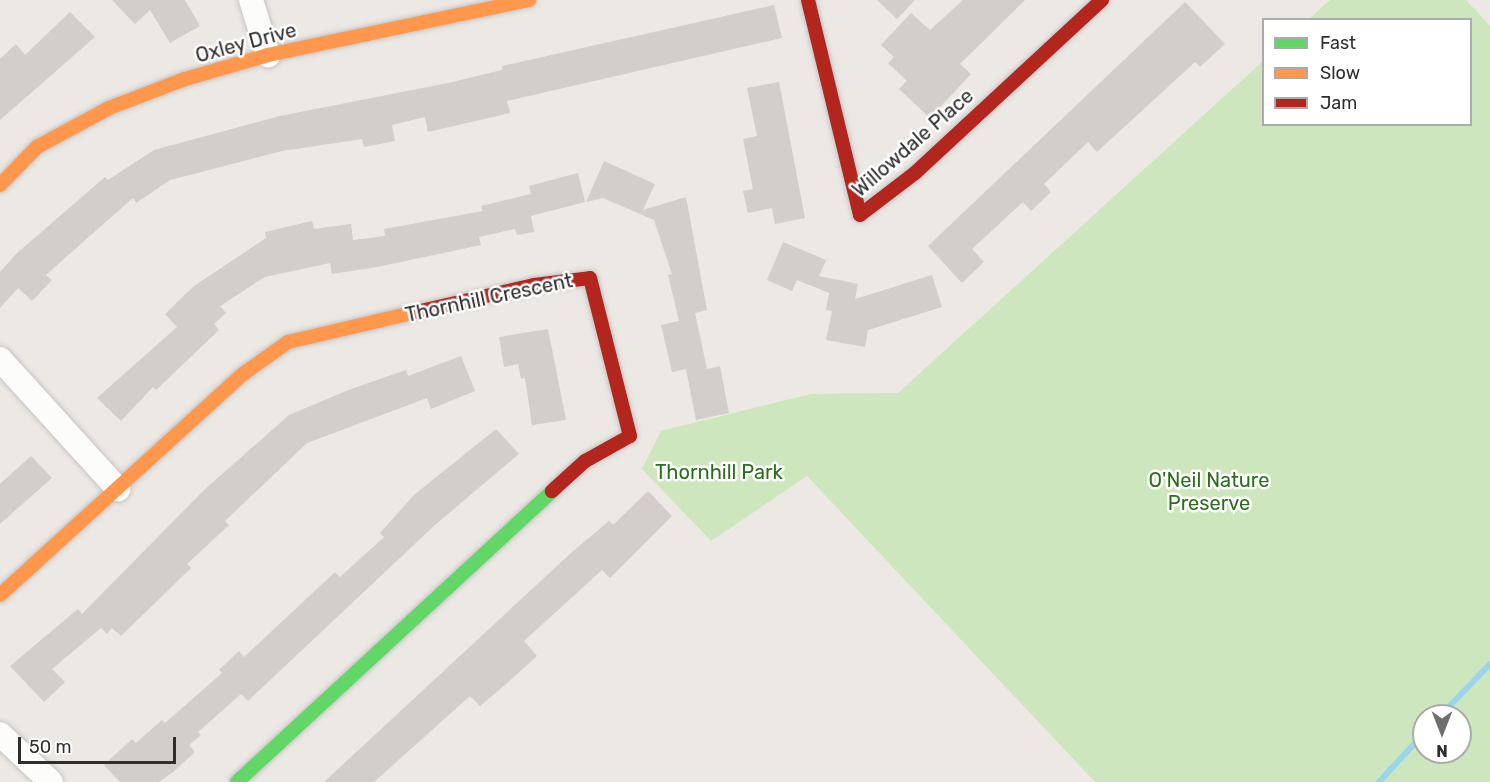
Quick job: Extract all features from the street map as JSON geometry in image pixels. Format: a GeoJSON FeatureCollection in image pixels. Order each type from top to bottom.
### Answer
{"type":"FeatureCollection","features":[{"type":"Feature","properties":{"kind":"street"},"geometry":{"type":"LineString","coordinates":[[251,0],[268,55]]}},
{"type":"Feature","properties":{"kind":"street","name":"Oxley Drive"},"geometry":{"type":"LineString","coordinates":[[0,185],[37,147],[109,108],[268,55],[529,0]]}},
{"type":"Feature","properties":{"kind":"street","name":"Willowdale Place"},"geometry":{"type":"LineString","coordinates":[[808,0],[860,215],[915,173],[1101,0]]}},
{"type":"Feature","properties":{"kind":"street","name":"Thornhill Crescent"},"geometry":{"type":"LineString","coordinates":[[0,595],[250,368],[288,342],[534,285],[590,278],[630,436],[585,461],[237,782]]}},
{"type":"Feature","properties":{"kind":"street"},"geometry":{"type":"LineString","coordinates":[[0,359],[118,489]]}},
{"type":"Feature","properties":{"kind":"street"},"geometry":{"type":"LineString","coordinates":[[0,734],[51,782]]}},
{"type":"Feature","properties":{"kind":"green space","name":"O'Neil Nature Preserve"},"geometry":{"type":"Polygon","coordinates":[[[1330,0],[1466,0],[1490,26],[1490,782],[1095,782],[807,476],[711,541],[642,469],[661,431],[811,394],[898,393],[1262,62],[1262,126],[1472,126],[1472,18],[1310,18],[1330,0]]]}},
{"type":"Feature","properties":{"kind":"building"},"geometry":{"type":"Polygon","coordinates":[[[112,0],[185,0],[200,26],[170,43],[150,10],[135,24],[112,0]]]}},
{"type":"Feature","properties":{"kind":"building"},"geometry":{"type":"Polygon","coordinates":[[[877,0],[915,0],[897,19],[877,0]]]}},
{"type":"Feature","properties":{"kind":"building"},"geometry":{"type":"Polygon","coordinates":[[[963,0],[1025,0],[960,64],[971,74],[930,118],[899,89],[907,81],[888,63],[894,57],[881,45],[911,13],[930,30],[963,0]]]}},
{"type":"Feature","properties":{"kind":"building"},"geometry":{"type":"Polygon","coordinates":[[[1185,2],[1225,44],[1200,67],[1195,62],[1097,152],[1088,142],[1044,184],[1051,192],[1031,211],[1023,202],[972,249],[984,262],[962,283],[928,246],[1185,2]]]}},
{"type":"Feature","properties":{"kind":"building"},"geometry":{"type":"Polygon","coordinates":[[[774,5],[782,38],[507,101],[510,113],[428,132],[425,117],[392,125],[395,141],[364,147],[362,139],[282,151],[170,180],[136,203],[133,198],[46,275],[52,280],[32,301],[18,288],[0,308],[0,272],[16,254],[105,177],[108,180],[154,150],[280,116],[448,83],[502,70],[502,66],[774,5]]]}},
{"type":"Feature","properties":{"kind":"building"},"geometry":{"type":"Polygon","coordinates":[[[70,12],[95,37],[0,120],[0,59],[16,44],[25,55],[70,12]]]}},
{"type":"Feature","properties":{"kind":"building"},"geometry":{"type":"Polygon","coordinates":[[[779,82],[805,218],[775,224],[772,208],[748,213],[743,191],[753,189],[743,139],[757,136],[747,88],[779,82]]]}},
{"type":"Feature","properties":{"kind":"building"},"geometry":{"type":"Polygon","coordinates":[[[604,161],[655,184],[643,210],[686,197],[707,310],[695,313],[707,369],[720,366],[729,413],[696,420],[686,369],[672,372],[661,325],[679,321],[668,275],[672,274],[654,220],[603,198],[586,202],[604,161]]]}},
{"type":"Feature","properties":{"kind":"building"},"geometry":{"type":"Polygon","coordinates":[[[578,173],[585,202],[531,216],[534,232],[517,235],[515,229],[479,237],[481,245],[377,267],[332,274],[330,263],[265,277],[220,306],[226,313],[214,324],[219,330],[156,390],[153,387],[121,421],[97,398],[177,327],[165,314],[194,286],[266,238],[265,232],[312,221],[314,229],[351,224],[353,240],[385,236],[384,229],[483,211],[481,206],[531,194],[529,186],[578,173]]]}},
{"type":"Feature","properties":{"kind":"building"},"geometry":{"type":"Polygon","coordinates":[[[783,242],[826,260],[819,276],[858,284],[855,299],[932,275],[942,307],[868,330],[865,347],[826,340],[832,311],[826,310],[829,293],[797,280],[792,291],[767,280],[783,242]]]}},
{"type":"Feature","properties":{"kind":"building"},"geometry":{"type":"Polygon","coordinates":[[[548,329],[566,420],[532,425],[525,378],[521,379],[518,364],[504,367],[499,337],[548,329]]]}},
{"type":"Feature","properties":{"kind":"building"},"geometry":{"type":"Polygon","coordinates":[[[461,356],[475,391],[431,409],[427,398],[307,443],[225,521],[229,525],[187,564],[191,568],[121,636],[112,628],[107,634],[101,628],[52,669],[65,682],[44,702],[10,666],[78,609],[82,614],[204,490],[289,415],[351,389],[406,370],[408,376],[461,356]]]}},
{"type":"Feature","properties":{"kind":"building"},"geometry":{"type":"Polygon","coordinates":[[[496,429],[519,454],[435,525],[248,701],[241,694],[198,732],[201,735],[189,745],[195,752],[173,772],[159,782],[120,782],[104,765],[132,739],[136,743],[162,720],[165,723],[222,673],[219,670],[239,651],[244,657],[335,572],[340,577],[384,537],[380,533],[414,495],[496,429]]]}},
{"type":"Feature","properties":{"kind":"building"},"geometry":{"type":"Polygon","coordinates":[[[31,456],[52,478],[0,524],[0,484],[31,456]]]}},
{"type":"Feature","properties":{"kind":"building"},"geometry":{"type":"Polygon","coordinates":[[[648,491],[672,516],[610,578],[602,570],[524,641],[537,656],[505,685],[480,706],[470,696],[374,782],[324,782],[572,552],[609,521],[613,525],[648,491]]]}},
{"type":"Feature","properties":{"kind":"waterway"},"geometry":{"type":"LineString","coordinates":[[1452,704],[1490,664]]}},
{"type":"Feature","properties":{"kind":"waterway"},"geometry":{"type":"LineString","coordinates":[[1379,782],[1412,746]]}},
{"type":"Feature","properties":{"kind":"traffic: fast"},"geometry":{"type":"LineString","coordinates":[[237,782],[552,491]]}},
{"type":"Feature","properties":{"kind":"traffic: slow"},"geometry":{"type":"LineString","coordinates":[[0,185],[37,147],[109,108],[185,79],[268,55],[529,0]]}},
{"type":"Feature","properties":{"kind":"traffic: slow"},"geometry":{"type":"LineString","coordinates":[[0,595],[243,374],[288,342],[416,312]]}},
{"type":"Feature","properties":{"kind":"traffic: jam"},"geometry":{"type":"LineString","coordinates":[[808,0],[860,215],[915,173],[1102,0]]}},
{"type":"Feature","properties":{"kind":"traffic: jam"},"geometry":{"type":"LineString","coordinates":[[416,312],[534,285],[590,278],[630,436],[585,461],[552,491]]}},
{"type":"Feature","properties":{"kind":"park label","name":"Thornhill Park"},"geometry":{"type":"Point","coordinates":[719,472]}}]}
